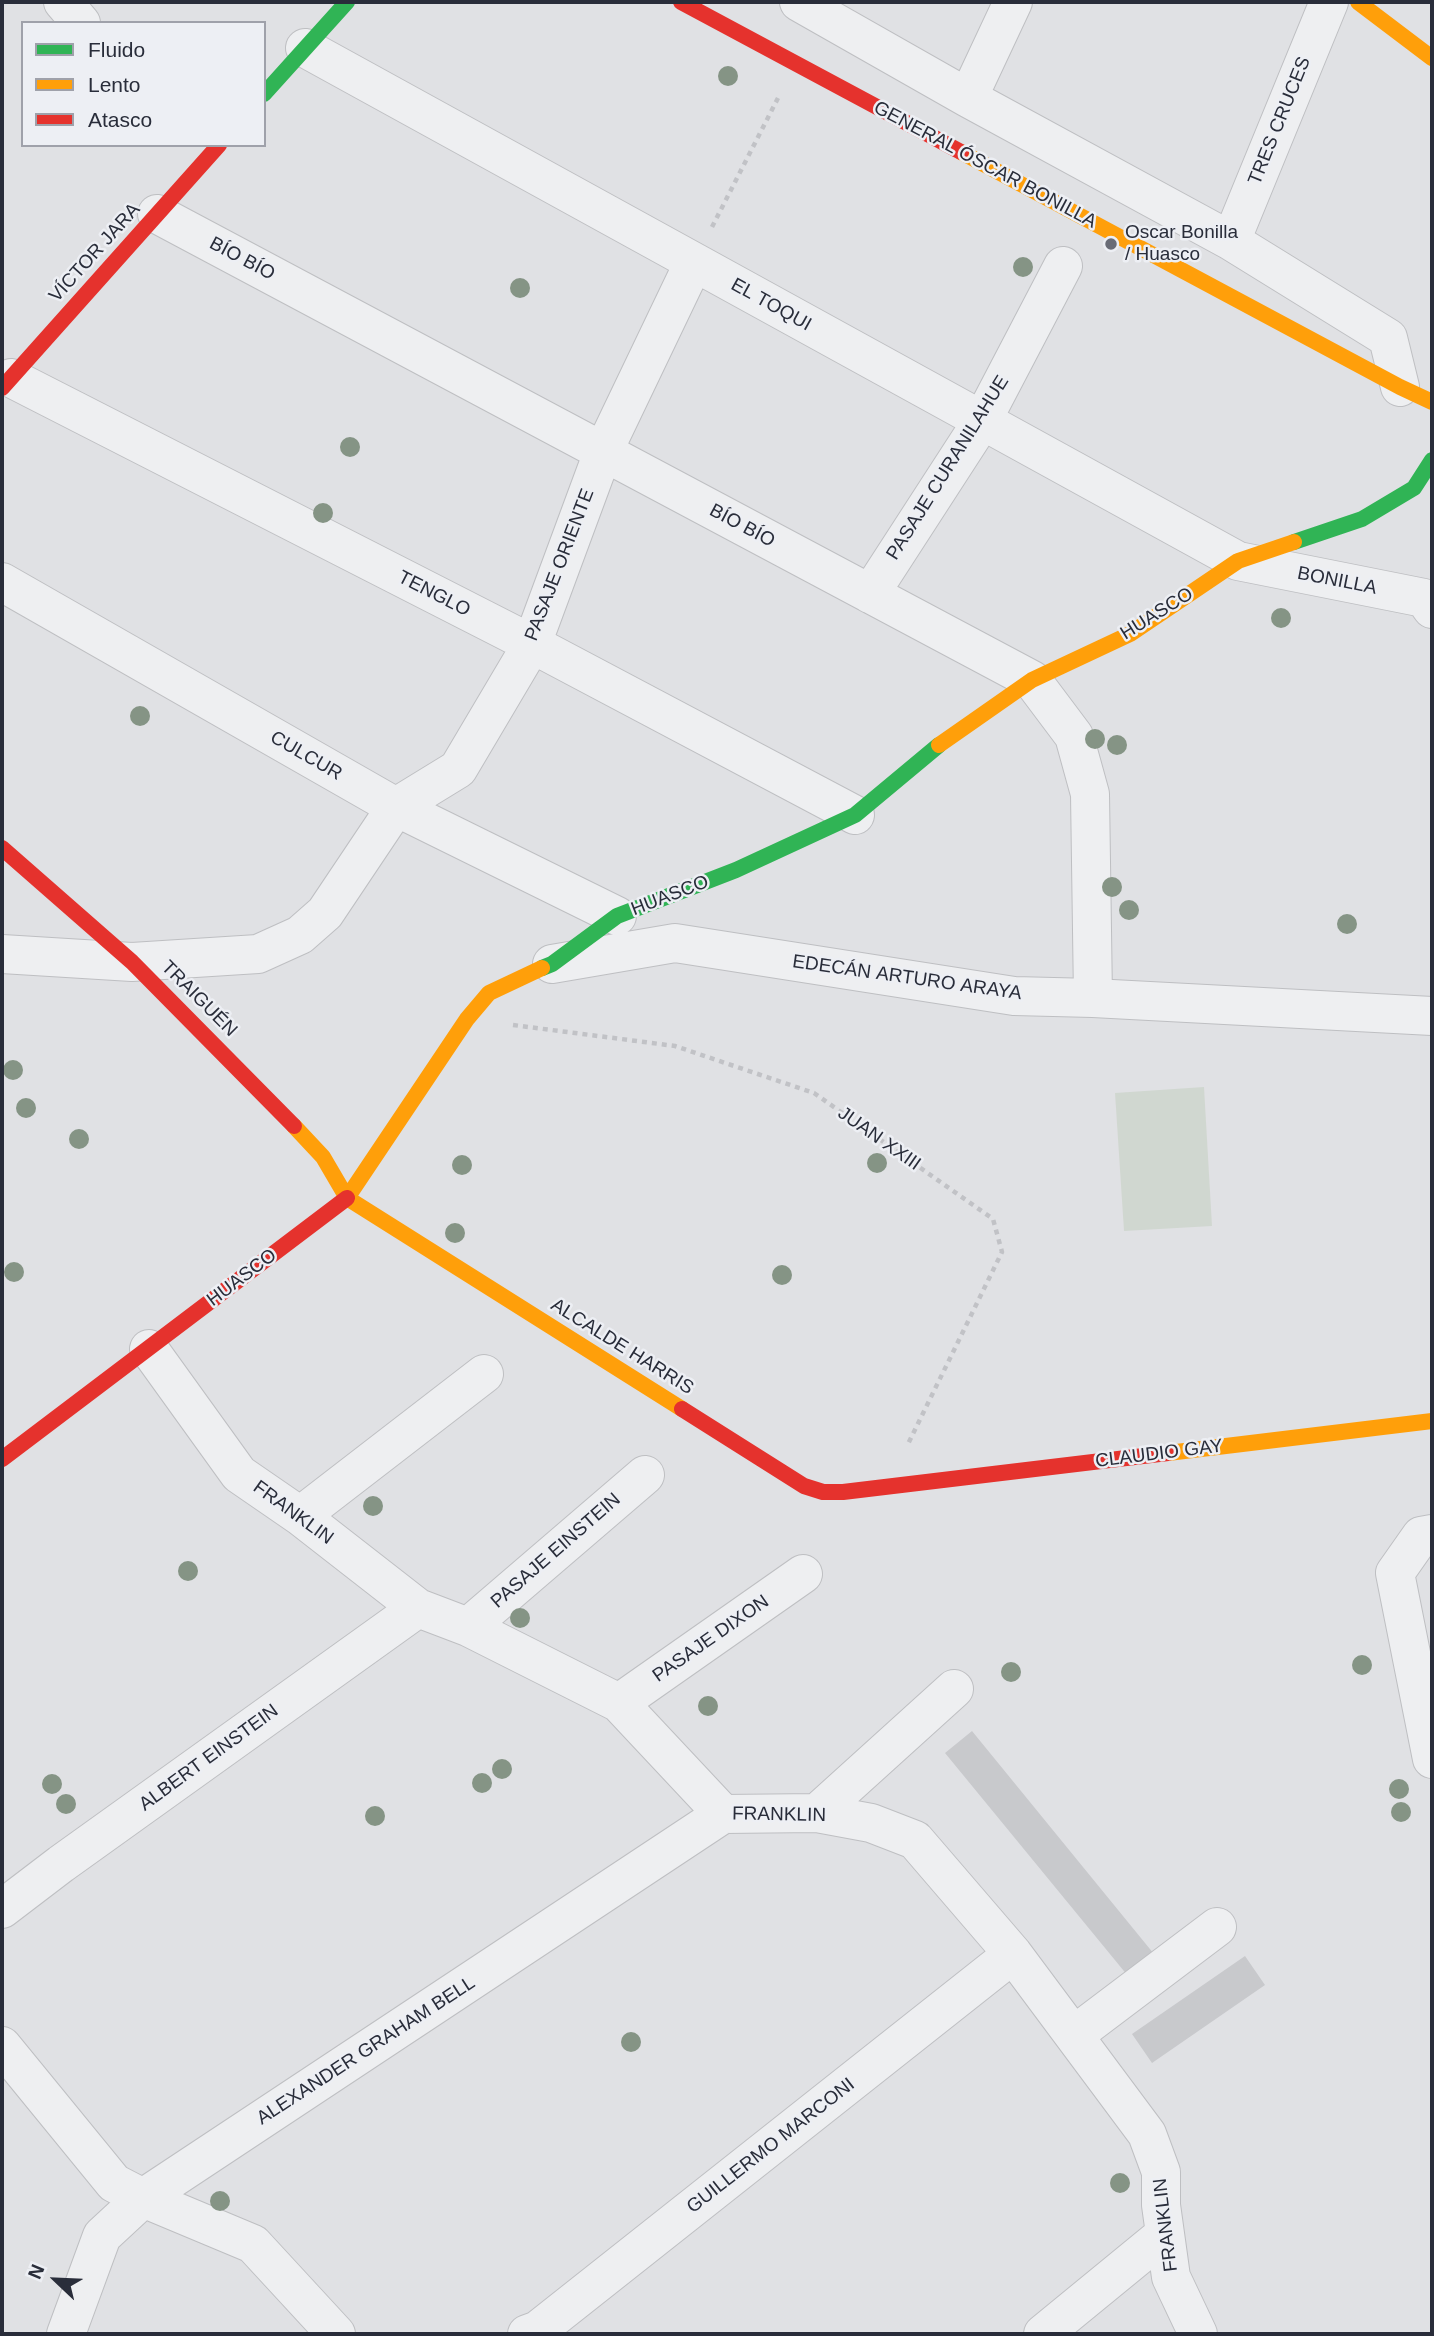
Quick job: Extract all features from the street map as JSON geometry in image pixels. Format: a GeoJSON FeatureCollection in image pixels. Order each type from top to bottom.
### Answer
{"type":"FeatureCollection","features":[{"type":"Feature","properties":{"kind":"street"},"geometry":{"type":"LineString","coordinates":[[63,2],[79,21]]}},
{"type":"Feature","properties":{"kind":"street"},"geometry":{"type":"LineString","coordinates":[[266,92],[347,2]]}},
{"type":"Feature","properties":{"kind":"street","name":"GENERAL ÓSCAR BONILLA"},"geometry":{"type":"LineString","coordinates":[[681,2],[1416,394]]}},
{"type":"Feature","properties":{"kind":"street","name":"GENERAL ÓSCAR BONILLA"},"geometry":{"type":"LineString","coordinates":[[799,2],[968,98],[1231,241],[1388,338],[1416,394]]}},
{"type":"Feature","properties":{"kind":"street"},"geometry":{"type":"LineString","coordinates":[[968,98],[1013,2]]}},
{"type":"Feature","properties":{"kind":"street","name":"TRES CRUCES"},"geometry":{"type":"LineString","coordinates":[[1231,241],[1329,2]]}},
{"type":"Feature","properties":{"kind":"street"},"geometry":{"type":"LineString","coordinates":[[1358,2],[1432,58]]}},
{"type":"Feature","properties":{"kind":"street","name":"EL TOQUI"},"geometry":{"type":"LineString","coordinates":[[305,48],[1238,561]]}},
{"type":"Feature","properties":{"kind":"street","name":"VÍCTOR JARA"},"geometry":{"type":"LineString","coordinates":[[6,383],[157,214],[204,151]]}},
{"type":"Feature","properties":{"kind":"street","name":"BÍO BÍO"},"geometry":{"type":"LineString","coordinates":[[157,214],[1032,680],[1074,736],[1090,794],[1093,998]]}},
{"type":"Feature","properties":{"kind":"street","name":"PASAJE ORIENTE"},"geometry":{"type":"LineString","coordinates":[[2,954],[132,962],[258,954],[300,935],[324,913],[396,807],[458,769],[532,644],[603,452],[694,262]]}},
{"type":"Feature","properties":{"kind":"street","name":"PASAJE CURANILAHUE"},"geometry":{"type":"LineString","coordinates":[[870,594],[982,421],[1063,266]]}},
{"type":"Feature","properties":{"kind":"street","name":"TENGLO"},"geometry":{"type":"LineString","coordinates":[[6,383],[532,644],[855,816]]}},
{"type":"Feature","properties":{"kind":"street","name":"HUASCO"},"geometry":{"type":"LineString","coordinates":[[2,1459],[347,1198],[467,1019],[489,993],[552,964],[617,916],[736,870],[855,816],[928,753],[1032,680],[1130,634],[1238,561],[1362,519],[1414,488],[1432,460]]}},
{"type":"Feature","properties":{"kind":"street","name":"BONILLA"},"geometry":{"type":"LineString","coordinates":[[1238,561],[1424,598],[1432,609]]}},
{"type":"Feature","properties":{"kind":"street","name":"CULCUR"},"geometry":{"type":"LineString","coordinates":[[2,582],[396,807],[617,916]]}},
{"type":"Feature","properties":{"kind":"street","name":"TRAIGUÉN"},"geometry":{"type":"LineString","coordinates":[[2,848],[132,962],[288,1119],[323,1157],[347,1198]]}},
{"type":"Feature","properties":{"kind":"street","name":"EDECÁN ARTURO ARAYA"},"geometry":{"type":"LineString","coordinates":[[552,964],[675,943],[1014,996],[1432,1016]]}},
{"type":"Feature","properties":{"kind":"street","name":"ALCALDE HARRIS"},"geometry":{"type":"LineString","coordinates":[[347,1198],[804,1486],[824,1492],[886,1488]]}},
{"type":"Feature","properties":{"kind":"street","name":"FRANKLIN"},"geometry":{"type":"LineString","coordinates":[[149,1349],[239,1474],[300,1516],[418,1608],[468,1627],[619,1703],[723,1814],[817,1813],[871,1822],[915,1840],[1013,1954],[1147,2134],[1161,2172],[1161,2205],[1171,2277],[1198,2334]]}},
{"type":"Feature","properties":{"kind":"street"},"geometry":{"type":"LineString","coordinates":[[300,1516],[484,1374]]}},
{"type":"Feature","properties":{"kind":"street","name":"CLAUDIO GAY"},"geometry":{"type":"LineString","coordinates":[[886,1488],[1432,1421]]}},
{"type":"Feature","properties":{"kind":"street","name":"PASAJE EINSTEIN"},"geometry":{"type":"LineString","coordinates":[[468,1627],[645,1475]]}},
{"type":"Feature","properties":{"kind":"street"},"geometry":{"type":"LineString","coordinates":[[1427,1535],[1395,1573],[1432,1759]]}},
{"type":"Feature","properties":{"kind":"street","name":"PASAJE DIXON"},"geometry":{"type":"LineString","coordinates":[[619,1703],[803,1574]]}},
{"type":"Feature","properties":{"kind":"street","name":"ALBERT EINSTEIN"},"geometry":{"type":"LineString","coordinates":[[2,1909],[418,1608]]}},
{"type":"Feature","properties":{"kind":"street"},"geometry":{"type":"LineString","coordinates":[[817,1813],[954,1689]]}},
{"type":"Feature","properties":{"kind":"street","name":"ALEXANDER GRAHAM BELL"},"geometry":{"type":"LineString","coordinates":[[66,2334],[102,2236],[143,2198],[723,1814]]}},
{"type":"Feature","properties":{"kind":"street"},"geometry":{"type":"LineString","coordinates":[[1074,2035],[1217,1927]]}},
{"type":"Feature","properties":{"kind":"street","name":"GUILLERMO MARCONI"},"geometry":{"type":"LineString","coordinates":[[527,2334],[538,2330],[1013,1954]]}},
{"type":"Feature","properties":{"kind":"street"},"geometry":{"type":"LineString","coordinates":[[2,2046],[114,2183],[253,2244],[336,2334]]}},
{"type":"Feature","properties":{"kind":"street"},"geometry":{"type":"LineString","coordinates":[[1043,2334],[1165,2234]]}},
{"type":"Feature","properties":{"kind":"path"},"geometry":{"type":"LineString","coordinates":[[694,262],[796,64]]}},
{"type":"Feature","properties":{"kind":"path","name":"JUAN XXIII"},"geometry":{"type":"LineString","coordinates":[[467,1019],[675,1046],[814,1093],[993,1219],[1002,1252],[886,1488]]}},
{"type":"Feature","properties":{"kind":"shaded area"},"geometry":{"type":"Polygon","coordinates":[[[1204,1087],[1212,1226],[1124,1231],[1115,1093],[1204,1087]]]}},
{"type":"Feature","properties":{"kind":"building"},"geometry":{"type":"Polygon","coordinates":[[[972,1731],[1154,1954],[1128,1976],[945,1753],[972,1731]]]}},
{"type":"Feature","properties":{"kind":"building"},"geometry":{"type":"Polygon","coordinates":[[[1245,1956],[1265,1985],[1152,2063],[1132,2034],[1245,1956]]]}},
{"type":"Feature","properties":{"kind":"traffic: fast"},"geometry":{"type":"LineString","coordinates":[[266,92],[347,2]]}},
{"type":"Feature","properties":{"kind":"traffic: fast"},"geometry":{"type":"LineString","coordinates":[[1294,542],[1362,519],[1414,488],[1432,460]]}},
{"type":"Feature","properties":{"kind":"traffic: fast"},"geometry":{"type":"LineString","coordinates":[[542,968],[552,964],[617,916],[736,870],[855,815],[939,745]]}},
{"type":"Feature","properties":{"kind":"traffic: slow"},"geometry":{"type":"LineString","coordinates":[[1358,2],[1432,58]]}},
{"type":"Feature","properties":{"kind":"traffic: slow"},"geometry":{"type":"LineString","coordinates":[[961,152],[1432,402]]}},
{"type":"Feature","properties":{"kind":"traffic: slow"},"geometry":{"type":"LineString","coordinates":[[939,745],[1032,680],[1130,634],[1238,561],[1294,542]]}},
{"type":"Feature","properties":{"kind":"traffic: slow"},"geometry":{"type":"LineString","coordinates":[[347,1198],[467,1019],[489,993],[542,968]]}},
{"type":"Feature","properties":{"kind":"traffic: slow"},"geometry":{"type":"LineString","coordinates":[[294,1126],[323,1157],[347,1198],[682,1409]]}},
{"type":"Feature","properties":{"kind":"traffic: slow"},"geometry":{"type":"LineString","coordinates":[[1168,1453],[1432,1421]]}},
{"type":"Feature","properties":{"kind":"traffic: jam"},"geometry":{"type":"LineString","coordinates":[[681,2],[961,152]]}},
{"type":"Feature","properties":{"kind":"traffic: jam"},"geometry":{"type":"LineString","coordinates":[[2,388],[217,147]]}},
{"type":"Feature","properties":{"kind":"traffic: jam"},"geometry":{"type":"LineString","coordinates":[[2,848],[132,962],[294,1126]]}},
{"type":"Feature","properties":{"kind":"traffic: jam"},"geometry":{"type":"LineString","coordinates":[[2,1459],[347,1198]]}},
{"type":"Feature","properties":{"kind":"traffic: jam"},"geometry":{"type":"LineString","coordinates":[[682,1409],[804,1486],[823,1492],[843,1492],[1168,1453]]}},
{"type":"Feature","properties":{"kind":"place","name":"Oscar Bonilla / Huasco"},"geometry":{"type":"Point","coordinates":[1111,244]}}]}
